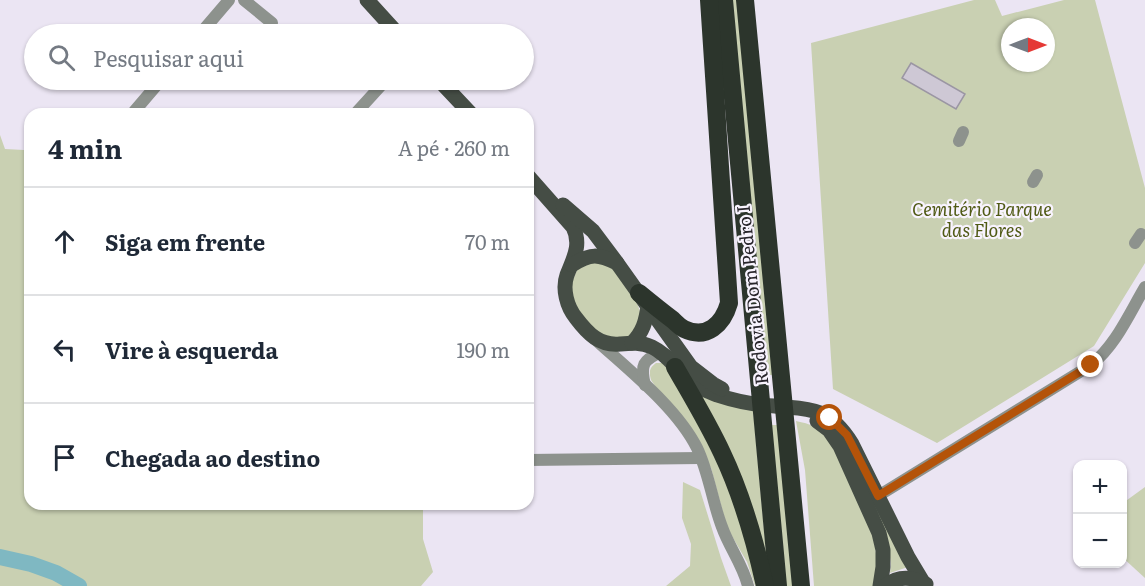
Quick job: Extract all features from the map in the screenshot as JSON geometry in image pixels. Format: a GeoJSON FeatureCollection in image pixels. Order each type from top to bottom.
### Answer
{"type":"FeatureCollection","features":[{"type":"Feature","properties":{"kind":"highway"},"geometry":{"type":"LineString","coordinates":[[644,300],[684,329],[696,332],[708,331],[718,325],[726,315],[729,303],[709,0]]}},
{"type":"Feature","properties":{"kind":"highway","name":"Rodovia Dom Pedro I"},"geometry":{"type":"LineString","coordinates":[[724,0],[758,376],[767,414],[778,586]]}},
{"type":"Feature","properties":{"kind":"highway","name":"Rodovia Dom Pedro I"},"geometry":{"type":"LineString","coordinates":[[745,0],[801,586]]}},
{"type":"Feature","properties":{"kind":"highway"},"geometry":{"type":"LineString","coordinates":[[675,367],[723,453],[740,497],[765,586]]}},
{"type":"Feature","properties":{"kind":"highway"},"geometry":{"type":"LineString","coordinates":[[791,470],[807,586]]}},
{"type":"Feature","properties":{"kind":"main road"},"geometry":{"type":"LineString","coordinates":[[367,0],[389,24]]}},
{"type":"Feature","properties":{"kind":"main road"},"geometry":{"type":"LineString","coordinates":[[448,90],[465,108]]}},
{"type":"Feature","properties":{"kind":"main road"},"geometry":{"type":"LineString","coordinates":[[534,182],[593,231],[692,367],[713,384],[767,414],[813,419],[829,430],[840,446],[879,532],[884,550],[882,586],[904,578],[914,578],[926,584]]}},
{"type":"Feature","properties":{"kind":"main road"},"geometry":{"type":"LineString","coordinates":[[534,184],[576,233],[577,248],[566,282],[566,296],[575,318],[597,341],[610,345],[632,343],[646,345],[661,352],[690,381],[703,389],[729,399],[749,402]]}},
{"type":"Feature","properties":{"kind":"main road"},"geometry":{"type":"LineString","coordinates":[[572,265],[582,258],[596,255],[617,263]]}},
{"type":"Feature","properties":{"kind":"main road"},"geometry":{"type":"LineString","coordinates":[[632,343],[643,329],[644,300]]}},
{"type":"Feature","properties":{"kind":"main road"},"geometry":{"type":"LineString","coordinates":[[767,414],[806,409],[818,412],[830,418],[847,435],[908,557],[926,584]]}},
{"type":"Feature","properties":{"kind":"street"},"geometry":{"type":"LineString","coordinates":[[209,24],[229,0]]}},
{"type":"Feature","properties":{"kind":"street"},"geometry":{"type":"LineString","coordinates":[[244,0],[272,23]]}},
{"type":"Feature","properties":{"kind":"street"},"geometry":{"type":"LineString","coordinates":[[137,108],[152,90]]}},
{"type":"Feature","properties":{"kind":"street"},"geometry":{"type":"LineString","coordinates":[[360,108],[377,90]]}},
{"type":"Feature","properties":{"kind":"street"},"geometry":{"type":"LineString","coordinates":[[878,496],[1091,365],[1113,343],[1145,287]]}},
{"type":"Feature","properties":{"kind":"street"},"geometry":{"type":"LineString","coordinates":[[597,341],[662,401],[696,447],[723,530],[748,586]]}},
{"type":"Feature","properties":{"kind":"street"},"geometry":{"type":"LineString","coordinates":[[645,385],[642,373],[644,364],[649,358],[661,352]]}},
{"type":"Feature","properties":{"kind":"street"},"geometry":{"type":"LineString","coordinates":[[534,460],[700,458]]}},
{"type":"Feature","properties":{"kind":"green space"},"geometry":{"type":"Polygon","coordinates":[[[728,0],[740,0],[775,375],[765,375],[728,0]]]}},
{"type":"Feature","properties":{"kind":"green space","name":"Cemitério Parque das Flores"},"geometry":{"type":"Polygon","coordinates":[[[974,0],[995,0],[1002,16],[1064,0],[1095,0],[1145,188],[1145,263],[1094,346],[937,443],[833,389],[811,43],[974,0]]]}},
{"type":"Feature","properties":{"kind":"green space"},"geometry":{"type":"Polygon","coordinates":[[[0,135],[5,149],[24,150],[24,510],[423,510],[423,539],[433,572],[421,586],[0,586],[0,135]]]}},
{"type":"Feature","properties":{"kind":"green space"},"geometry":{"type":"Polygon","coordinates":[[[597,261],[613,269],[637,303],[640,319],[631,336],[602,337],[581,318],[571,294],[572,282],[577,270],[583,264],[597,261]]]}},
{"type":"Feature","properties":{"kind":"green space"},"geometry":{"type":"Polygon","coordinates":[[[656,363],[667,366],[717,452],[763,586],[755,586],[747,562],[729,531],[711,468],[651,380],[650,370],[656,363]]]}},
{"type":"Feature","properties":{"kind":"green space"},"geometry":{"type":"Polygon","coordinates":[[[696,391],[753,409],[768,572],[696,391]]]}},
{"type":"Feature","properties":{"kind":"green space"},"geometry":{"type":"Polygon","coordinates":[[[796,421],[814,426],[829,437],[872,534],[877,560],[873,586],[814,586],[805,470],[796,421]]]}},
{"type":"Feature","properties":{"kind":"green space"},"geometry":{"type":"Polygon","coordinates":[[[771,425],[780,425],[796,586],[783,586],[771,425]]]}},
{"type":"Feature","properties":{"kind":"green space"},"geometry":{"type":"Polygon","coordinates":[[[835,429],[908,567],[890,573],[888,544],[835,429]]]}},
{"type":"Feature","properties":{"kind":"green space"},"geometry":{"type":"Polygon","coordinates":[[[683,482],[700,490],[731,586],[666,586],[690,566],[691,544],[682,518],[683,482]]]}},
{"type":"Feature","properties":{"kind":"green space"},"geometry":{"type":"Polygon","coordinates":[[[1145,487],[1145,578],[1127,562],[1127,500],[1145,487]]]}},
{"type":"Feature","properties":{"kind":"building"},"geometry":{"type":"Polygon","coordinates":[[[911,63],[965,94],[956,109],[902,78],[911,63]]]}},
{"type":"Feature","properties":{"kind":"waterway"},"geometry":{"type":"LineString","coordinates":[[0,557],[56,573],[79,586]]}},
{"type":"Feature","properties":{"kind":"route"},"geometry":{"type":"LineString","coordinates":[[830,418],[847,435],[878,496],[1091,365]]}}]}
